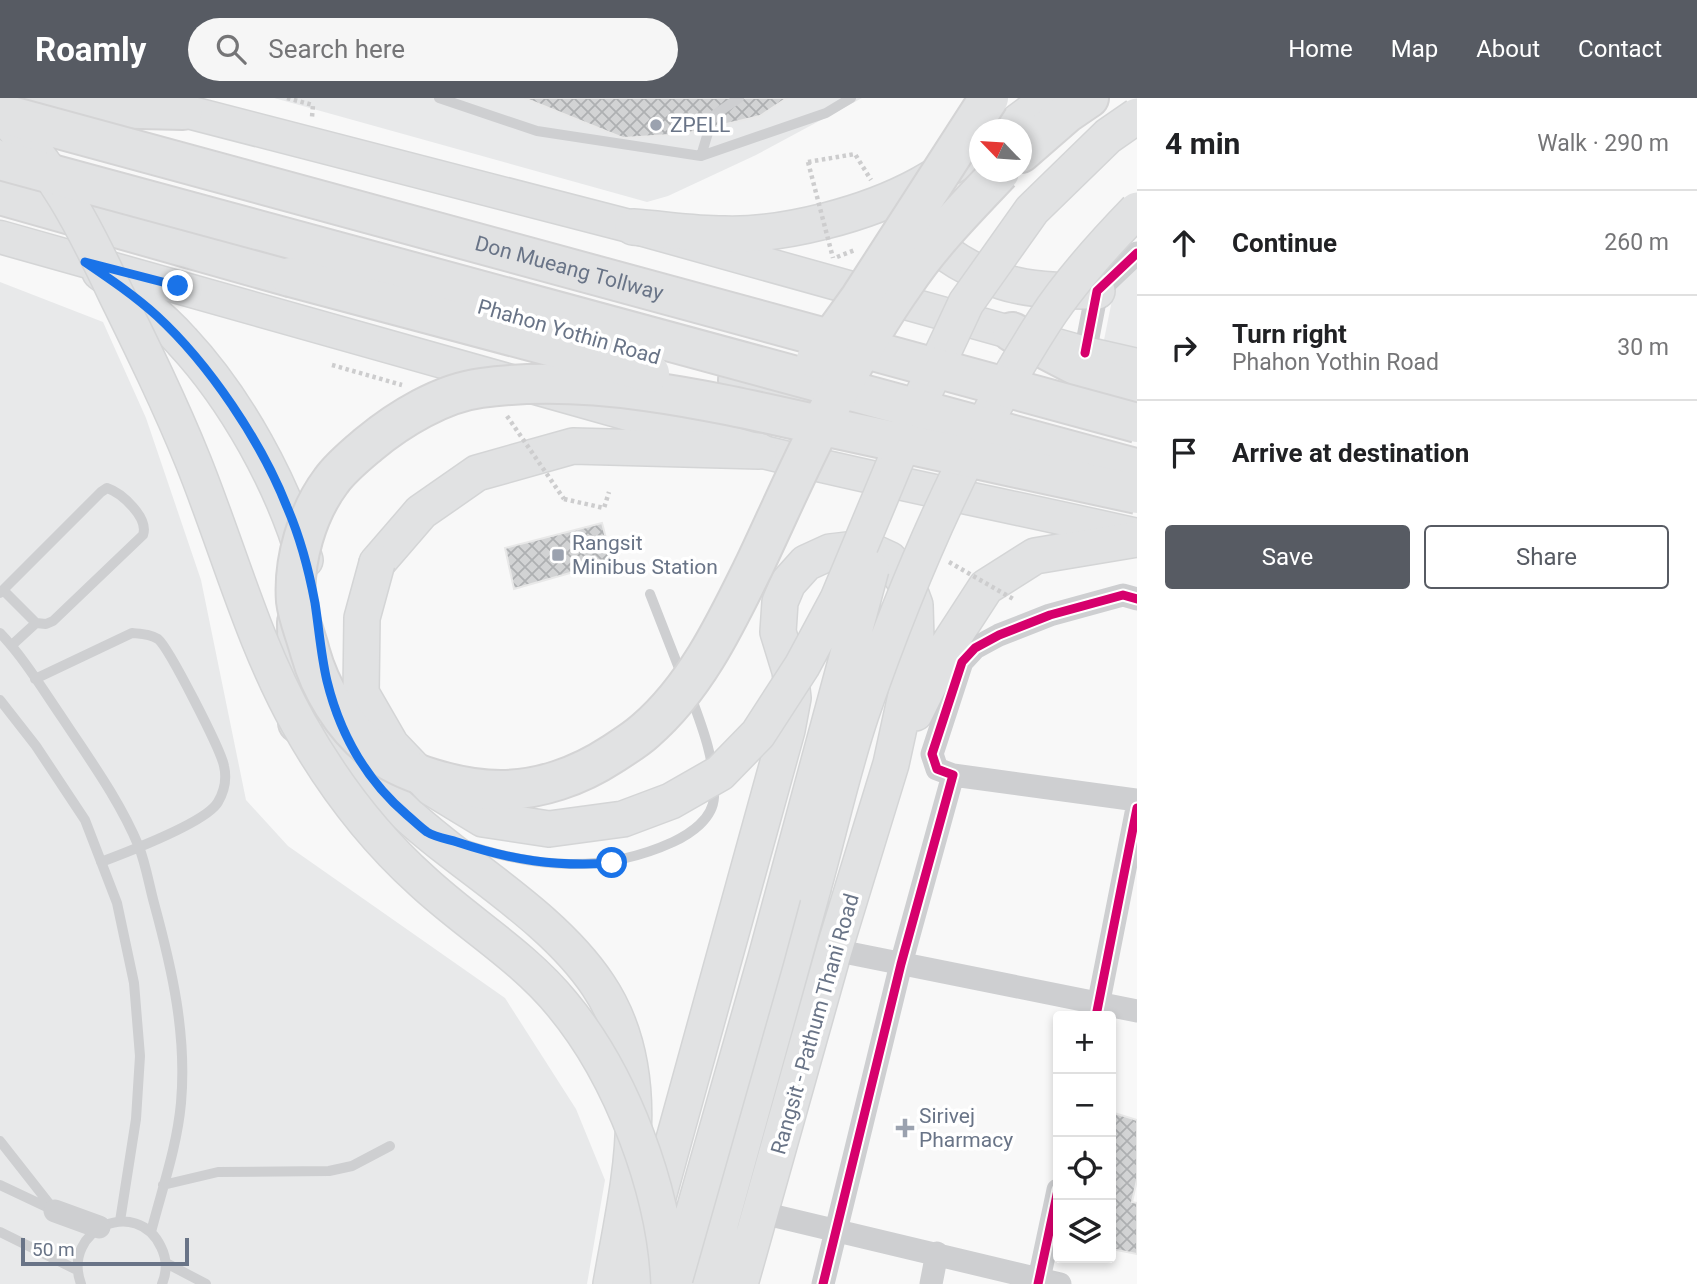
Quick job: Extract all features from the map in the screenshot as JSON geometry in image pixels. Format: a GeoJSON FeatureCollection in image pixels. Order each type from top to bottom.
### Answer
{"type":"FeatureCollection","features":[{"type":"Feature","properties":{"kind":"highway"},"geometry":{"type":"LineString","coordinates":[[0,195],[290,277],[666,377],[740,384],[766,381],[794,373],[815,360],[860,299],[989,98]]}},
{"type":"Feature","properties":{"kind":"highway"},"geometry":{"type":"LineString","coordinates":[[1032,143],[1066,113],[1089,98]]}},
{"type":"Feature","properties":{"kind":"highway"},"geometry":{"type":"LineString","coordinates":[[4,108],[204,110]]}},
{"type":"Feature","properties":{"kind":"highway"},"geometry":{"type":"LineString","coordinates":[[4,108],[1137,406]]}},
{"type":"Feature","properties":{"kind":"highway","name":"Don Mueang Tollway"},"geometry":{"type":"LineString","coordinates":[[4,108],[1137,423]]}},
{"type":"Feature","properties":{"kind":"highway"},"geometry":{"type":"LineString","coordinates":[[0,160],[1137,469]]}},
{"type":"Feature","properties":{"kind":"highway","name":"Phahon Yothin Road"},"geometry":{"type":"LineString","coordinates":[[0,176],[269,247],[1137,493]]}},
{"type":"Feature","properties":{"kind":"highway"},"geometry":{"type":"LineString","coordinates":[[296,603],[314,668],[334,705],[354,733],[375,752],[397,764],[424,776],[500,790],[537,785],[572,776],[606,759],[645,732],[672,703],[703,662],[733,610],[804,458],[868,340],[906,280],[991,182]]}},
{"type":"Feature","properties":{"kind":"highway"},"geometry":{"type":"LineString","coordinates":[[1012,332],[1137,397]]}},
{"type":"Feature","properties":{"kind":"highway"},"geometry":{"type":"LineString","coordinates":[[298,723],[296,603],[299,561],[307,527],[330,482],[357,453],[391,426],[428,406],[474,388],[530,384],[605,387],[685,398],[1137,493]]}},
{"type":"Feature","properties":{"kind":"main road"},"geometry":{"type":"LineString","coordinates":[[136,98],[204,110],[633,226],[1085,353],[1137,365]]}},
{"type":"Feature","properties":{"kind":"main road"},"geometry":{"type":"LineString","coordinates":[[1022,119],[1050,98]]}},
{"type":"Feature","properties":{"kind":"main road"},"geometry":{"type":"LineString","coordinates":[[4,108],[43,160],[91,240],[193,459],[262,646],[298,723],[361,817],[421,881],[530,971],[562,1003],[607,1071],[642,1151],[660,1221],[671,1284]]}},
{"type":"Feature","properties":{"kind":"main road"},"geometry":{"type":"LineString","coordinates":[[759,451],[573,446],[477,473],[421,512],[377,563],[362,618],[361,693],[391,745],[432,788],[483,819],[549,829],[623,819],[671,801],[720,773],[758,734],[802,666],[838,598],[923,395],[966,303],[1032,210],[1108,136],[1137,116]]}},
{"type":"Feature","properties":{"kind":"main road"},"geometry":{"type":"LineString","coordinates":[[633,226],[725,234],[786,229],[884,202],[918,186],[969,155]]}},
{"type":"Feature","properties":{"kind":"main road"},"geometry":{"type":"LineString","coordinates":[[918,186],[922,227],[937,247],[956,261],[1012,285],[1048,290],[1097,291]]}},
{"type":"Feature","properties":{"kind":"main road"},"geometry":{"type":"LineString","coordinates":[[708,1284],[721,1221],[861,716],[906,592],[945,505],[994,407],[1046,318],[1104,245],[1137,209]]}},
{"type":"Feature","properties":{"kind":"main road"},"geometry":{"type":"LineString","coordinates":[[0,237],[759,451],[976,498],[1137,537]]}},
{"type":"Feature","properties":{"kind":"main road"},"geometry":{"type":"LineString","coordinates":[[85,262],[132,295],[183,341],[212,378],[256,445],[287,505],[297,532],[314,600],[327,680],[346,739],[379,788],[428,832],[539,920],[598,984],[619,1023],[629,1057],[634,1108],[631,1165],[611,1284]]}},
{"type":"Feature","properties":{"kind":"main road"},"geometry":{"type":"LineString","coordinates":[[671,1284],[766,958],[855,621],[923,395]]}},
{"type":"Feature","properties":{"kind":"main road"},"geometry":{"type":"LineString","coordinates":[[891,764],[950,644],[986,587],[1035,555],[1137,537]]}},
{"type":"Feature","properties":{"kind":"main road"},"geometry":{"type":"LineString","coordinates":[[634,1284],[787,730],[793,698],[790,671],[778,632],[780,602],[788,583],[806,563],[830,552],[864,548],[890,560],[908,586],[915,605],[916,639],[891,764]]}},
{"type":"Feature","properties":{"kind":"main road"},"geometry":{"type":"LineString","coordinates":[[787,730],[815,710],[825,706],[838,706],[863,718],[872,726],[891,764]]}},
{"type":"Feature","properties":{"kind":"main road","name":"Rangsit - Pathum Thani Road"},"geometry":{"type":"LineString","coordinates":[[740,1284],[834,950],[891,764]]}},
{"type":"Feature","properties":{"kind":"street"},"geometry":{"type":"LineString","coordinates":[[1085,353],[1097,291],[1137,253]]}},
{"type":"Feature","properties":{"kind":"street"},"geometry":{"type":"LineString","coordinates":[[1137,598],[1123,595],[1050,615],[999,635],[975,648],[962,662],[932,754],[937,769],[953,775],[1137,800]]}},
{"type":"Feature","properties":{"kind":"street"},"geometry":{"type":"LineString","coordinates":[[823,1284],[901,964],[953,775]]}},
{"type":"Feature","properties":{"kind":"street"},"geometry":{"type":"LineString","coordinates":[[1097,1010],[1137,808]]}},
{"type":"Feature","properties":{"kind":"street"},"geometry":{"type":"LineString","coordinates":[[834,950],[1097,1010],[1137,1012]]}},
{"type":"Feature","properties":{"kind":"street"},"geometry":{"type":"LineString","coordinates":[[762,1213],[937,1253],[1046,1283],[1057,1200]]}},
{"type":"Feature","properties":{"kind":"street"},"geometry":{"type":"LineString","coordinates":[[55,1211],[110,1224]]}},
{"type":"Feature","properties":{"kind":"street"},"geometry":{"type":"LineString","coordinates":[[931,1284],[937,1253]]}},
{"type":"Feature","properties":{"kind":"lane"},"geometry":{"type":"LineString","coordinates":[[439,98],[537,131],[701,156],[826,113],[851,98]]}},
{"type":"Feature","properties":{"kind":"lane"},"geometry":{"type":"LineString","coordinates":[[701,156],[713,116],[739,98]]}},
{"type":"Feature","properties":{"kind":"lane"},"geometry":{"type":"LineString","coordinates":[[107,488],[117,492],[144,520],[143,535],[53,621],[46,624],[36,623],[1,592],[107,488]]}},
{"type":"Feature","properties":{"kind":"lane"},"geometry":{"type":"LineString","coordinates":[[428,832],[481,850],[573,866],[612,863],[647,854],[689,835],[705,818],[714,799],[708,741],[650,594]]}},
{"type":"Feature","properties":{"kind":"lane"},"geometry":{"type":"LineString","coordinates":[[12,645],[36,623]]}},
{"type":"Feature","properties":{"kind":"lane"},"geometry":{"type":"LineString","coordinates":[[0,633],[12,645],[114,797],[139,848],[171,964],[182,1058],[181,1101],[177,1133],[151,1232]]}},
{"type":"Feature","properties":{"kind":"lane"},"geometry":{"type":"LineString","coordinates":[[35,679],[132,633],[148,634],[159,640],[173,657],[224,765],[225,788],[217,805],[201,817],[139,848],[101,862]]}},
{"type":"Feature","properties":{"kind":"lane"},"geometry":{"type":"LineString","coordinates":[[0,700],[36,746],[85,820],[117,903],[134,983],[140,1056],[136,1119],[110,1224]]}},
{"type":"Feature","properties":{"kind":"lane"},"geometry":{"type":"LineString","coordinates":[[0,1141],[55,1211]]}},
{"type":"Feature","properties":{"kind":"lane"},"geometry":{"type":"LineString","coordinates":[[163,1185],[218,1172],[329,1171],[352,1166],[390,1146]]}},
{"type":"Feature","properties":{"kind":"lane"},"geometry":{"type":"LineString","coordinates":[[0,1185],[55,1211]]}},
{"type":"Feature","properties":{"kind":"lane"},"geometry":{"type":"LineString","coordinates":[[81,1284],[77,1269],[82,1245],[110,1224],[131,1222],[151,1232],[159,1241],[166,1263],[162,1284]]}},
{"type":"Feature","properties":{"kind":"lane"},"geometry":{"type":"LineString","coordinates":[[0,1232],[77,1269]]}},
{"type":"Feature","properties":{"kind":"lane"},"geometry":{"type":"LineString","coordinates":[[166,1263],[206,1284]]}},
{"type":"Feature","properties":{"kind":"path"},"geometry":{"type":"LineString","coordinates":[[833,258],[808,162],[855,154],[884,202]]}},
{"type":"Feature","properties":{"kind":"path"},"geometry":{"type":"LineString","coordinates":[[564,499],[604,508],[609,492]]}},
{"type":"Feature","properties":{"kind":"path"},"geometry":{"type":"LineString","coordinates":[[942,558],[1015,600]]}},
{"type":"Feature","properties":{"kind":"shaded area"},"geometry":{"type":"Polygon","coordinates":[[[274,98],[862,98],[756,155],[668,196],[647,202],[274,98]]]}},
{"type":"Feature","properties":{"kind":"shaded area"},"geometry":{"type":"Polygon","coordinates":[[[1137,259],[1137,348],[1104,340],[1116,280],[1137,259]]]}},
{"type":"Feature","properties":{"kind":"shaded area"},"geometry":{"type":"Polygon","coordinates":[[[0,282],[103,322],[146,418],[201,580],[246,800],[288,846],[505,998],[576,1109],[605,1180],[587,1284],[0,1284],[0,282]]]}},
{"type":"Feature","properties":{"kind":"building","name":"ZPELL"},"geometry":{"type":"Polygon","coordinates":[[[524,98],[787,98],[760,116],[684,134],[623,138],[524,98]]]}},
{"type":"Feature","properties":{"kind":"building","name":"Rangsit Minibus Station"},"geometry":{"type":"Polygon","coordinates":[[[602,523],[612,561],[514,589],[505,548],[602,523]]]}},
{"type":"Feature","properties":{"kind":"building"},"geometry":{"type":"Polygon","coordinates":[[[1116,1114],[1137,1120],[1137,1180],[1132,1202],[1137,1203],[1137,1254],[1116,1250],[1116,1114]]]}},
{"type":"Feature","properties":{"kind":"cycle path"},"geometry":{"type":"LineString","coordinates":[[1085,353],[1097,291],[1137,253]]}},
{"type":"Feature","properties":{"kind":"cycle path"},"geometry":{"type":"LineString","coordinates":[[823,1284],[901,964],[953,775],[937,769],[932,754],[962,662],[975,648],[999,635],[1050,615],[1123,595],[1137,599]]}},
{"type":"Feature","properties":{"kind":"cycle path"},"geometry":{"type":"LineString","coordinates":[[1097,1011],[1137,808]]}},
{"type":"Feature","properties":{"kind":"cycle path"},"geometry":{"type":"LineString","coordinates":[[1038,1284],[1056,1200]]}},
{"type":"Feature","properties":{"kind":"place","name":"ZPELL"},"geometry":{"type":"Point","coordinates":[656,125]}},
{"type":"Feature","properties":{"kind":"place","name":"Rangsit Minibus Station"},"geometry":{"type":"Point","coordinates":[558,555]}},
{"type":"Feature","properties":{"kind":"place","name":"Sirivej Pharmacy"},"geometry":{"type":"Point","coordinates":[905,1128]}},
{"type":"Feature","properties":{"kind":"route"},"geometry":{"type":"LineString","coordinates":[[178,286],[85,262],[132,295],[183,341],[212,378],[273,475],[297,532],[307,567],[327,680],[337,715],[346,739],[362,766],[400,809],[428,832],[481,850],[538,862],[573,866],[612,863]]}}]}
